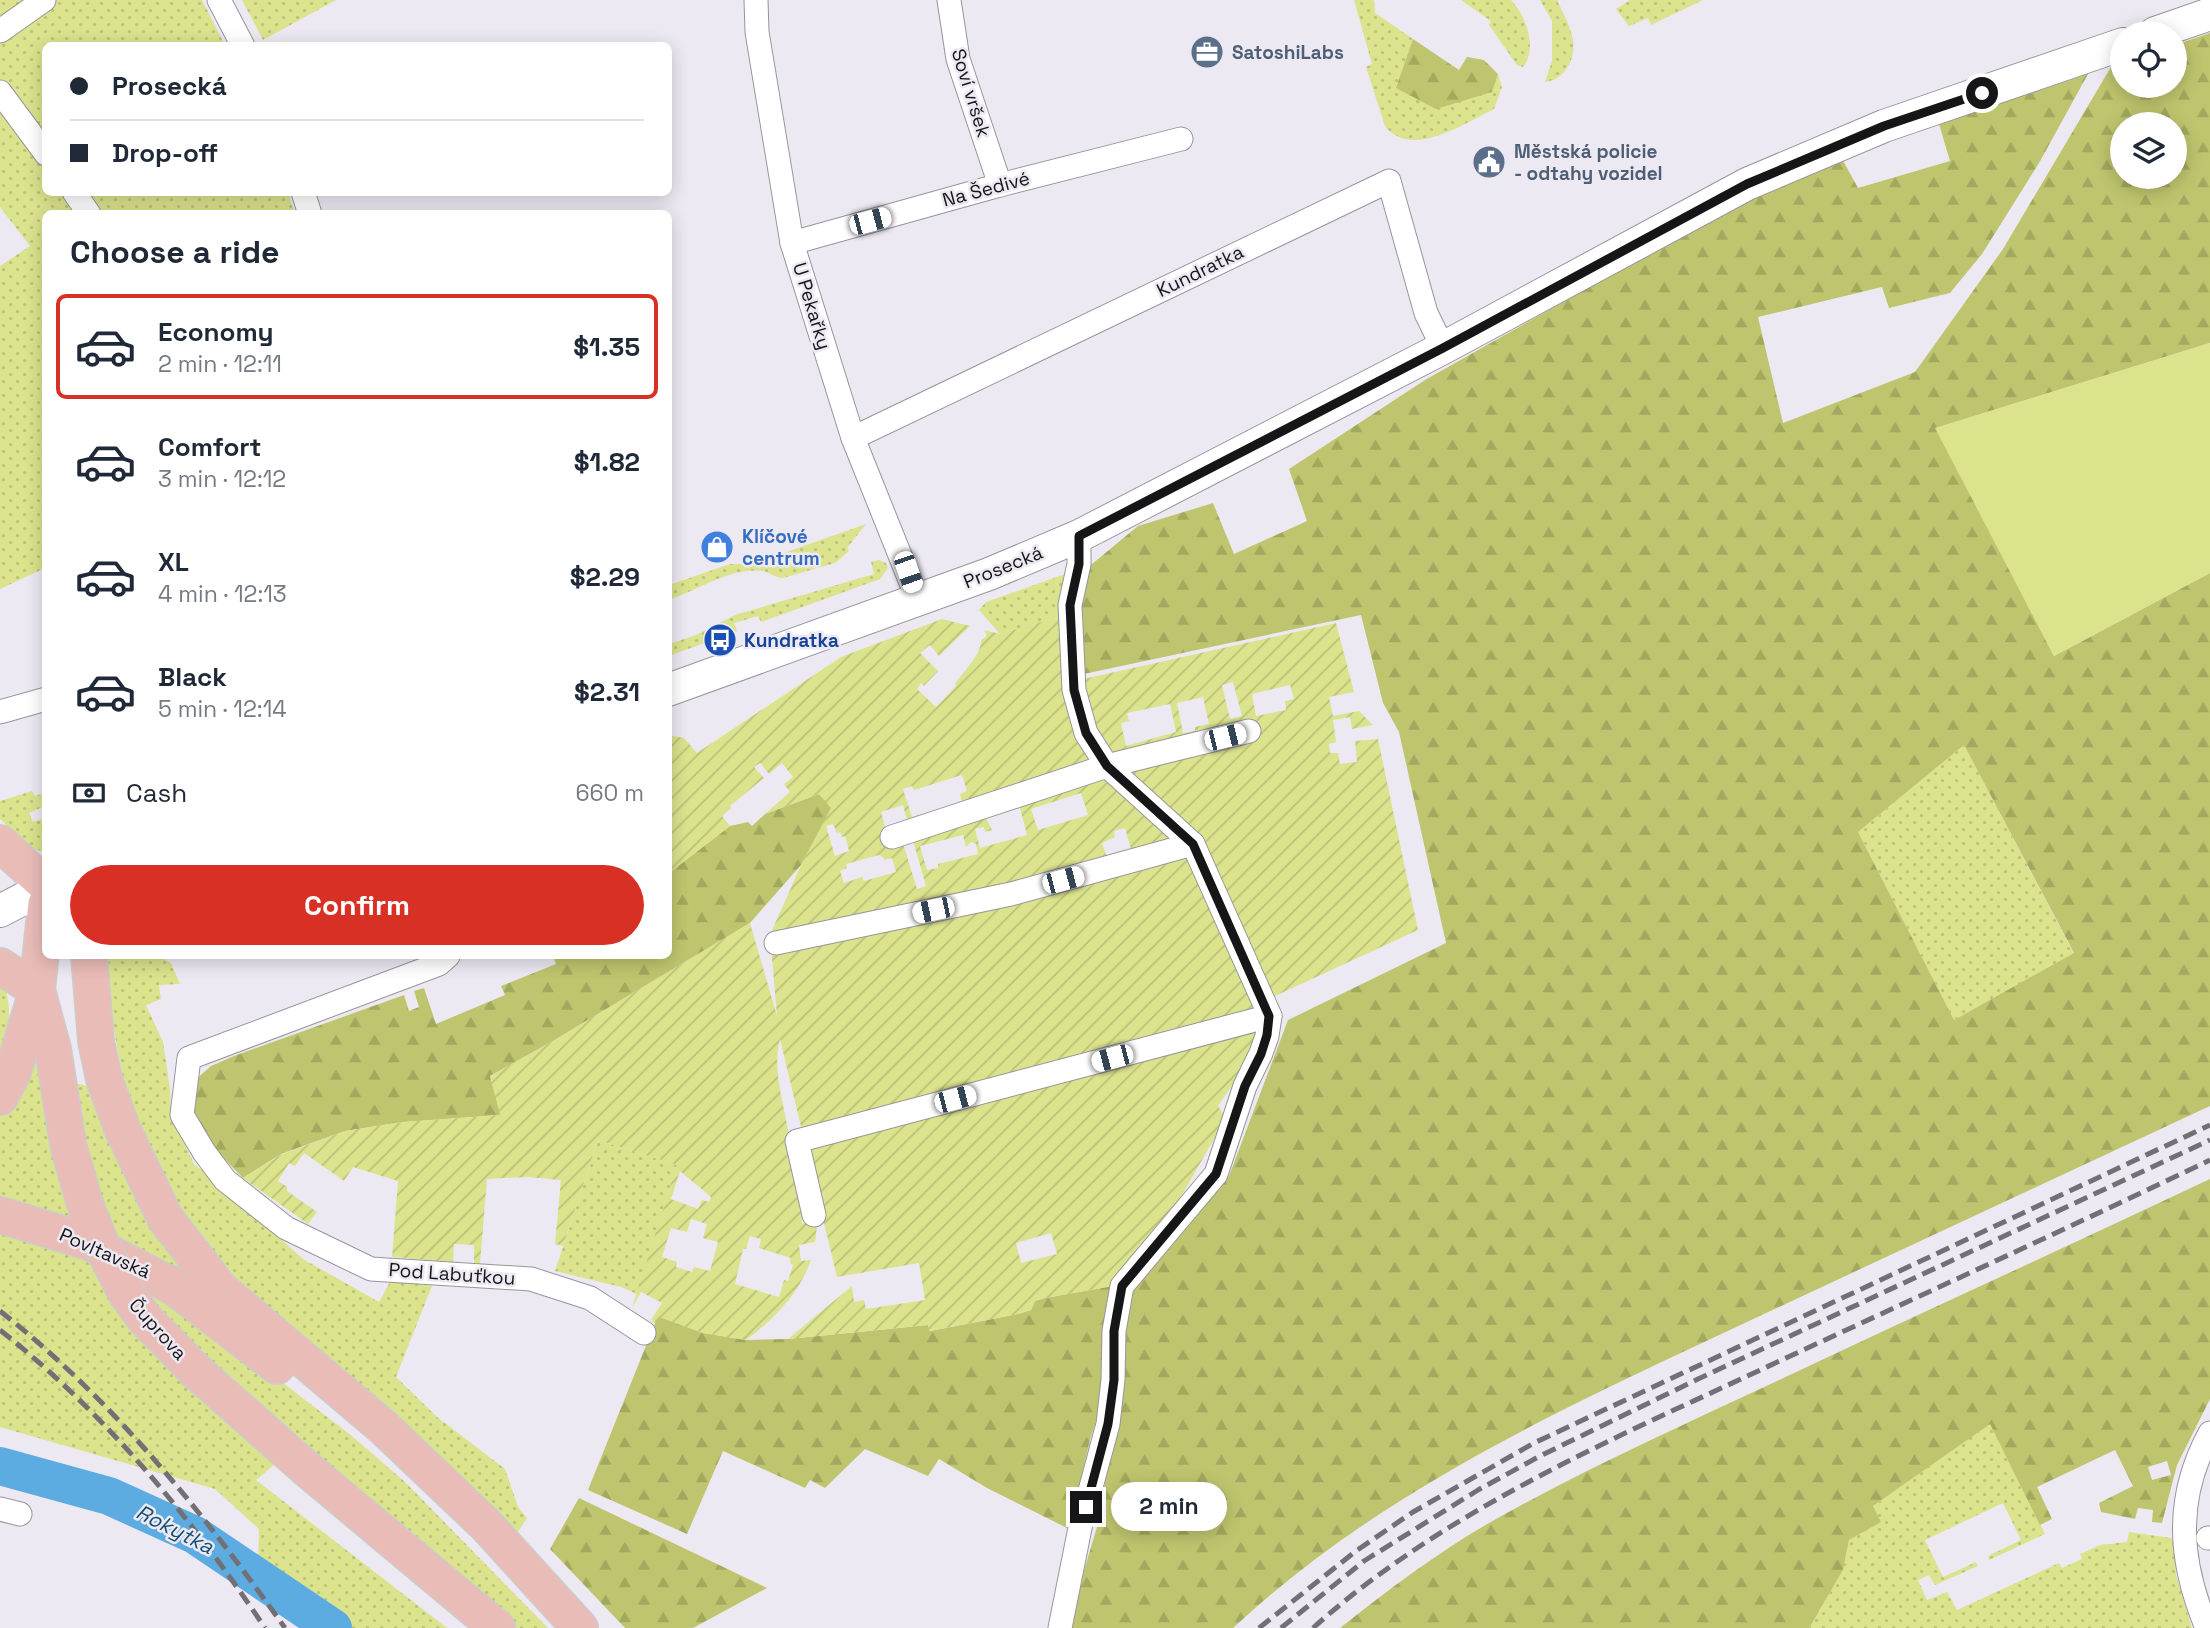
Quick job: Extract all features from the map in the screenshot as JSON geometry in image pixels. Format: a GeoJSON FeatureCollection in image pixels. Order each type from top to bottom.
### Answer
{"type":"FeatureCollection","features":[{"type":"Feature","properties":{"kind":"main road"},"geometry":{"type":"LineString","coordinates":[[2187,22],[2210,14]]}},
{"type":"Feature","properties":{"kind":"main road","name":"Prosecká"},"geometry":{"type":"LineString","coordinates":[[672,689],[989,574],[1079,536],[1443,348],[1747,184],[1884,126],[2110,48]]}},
{"type":"Feature","properties":{"kind":"main road"},"geometry":{"type":"LineString","coordinates":[[0,843],[42,882]]}},
{"type":"Feature","properties":{"kind":"main road"},"geometry":{"type":"LineString","coordinates":[[0,911],[42,888]]}},
{"type":"Feature","properties":{"kind":"main road"},"geometry":{"type":"LineString","coordinates":[[0,932],[42,915]]}},
{"type":"Feature","properties":{"kind":"main road","name":"Čuprova"},"geometry":{"type":"LineString","coordinates":[[42,931],[37,990],[53,1049],[68,1144],[84,1201],[100,1242],[126,1293],[144,1318],[197,1372],[308,1470],[498,1628]]}},
{"type":"Feature","properties":{"kind":"main road","name":"Čuprova"},"geometry":{"type":"LineString","coordinates":[[89,959],[96,1041],[104,1079],[122,1128],[165,1217],[220,1289],[342,1391],[486,1525],[580,1628]]}},
{"type":"Feature","properties":{"kind":"main road"},"geometry":{"type":"LineString","coordinates":[[0,966],[37,990],[13,1072],[0,1097]]}},
{"type":"Feature","properties":{"kind":"main road","name":"Povltavská"},"geometry":{"type":"LineString","coordinates":[[0,1215],[89,1242],[169,1283]]}},
{"type":"Feature","properties":{"kind":"main road","name":"Čuprova"},"geometry":{"type":"LineString","coordinates":[[169,1283],[342,1391]]}},
{"type":"Feature","properties":{"kind":"main road","name":"Čuprova"},"geometry":{"type":"LineString","coordinates":[[169,1283],[344,1418],[462,1524],[559,1628]]}},
{"type":"Feature","properties":{"kind":"street"},"geometry":{"type":"LineString","coordinates":[[0,31],[44,0]]}},
{"type":"Feature","properties":{"kind":"street"},"geometry":{"type":"LineString","coordinates":[[219,0],[241,42]]}},
{"type":"Feature","properties":{"kind":"street","name":"U Pekařky"},"geometry":{"type":"LineString","coordinates":[[756,0],[757,32],[792,243],[853,438],[918,600]]}},
{"type":"Feature","properties":{"kind":"street","name":"Soví vršek"},"geometry":{"type":"LineString","coordinates":[[949,0],[958,59],[1000,185]]}},
{"type":"Feature","properties":{"kind":"street"},"geometry":{"type":"LineString","coordinates":[[0,92],[42,149]]}},
{"type":"Feature","properties":{"kind":"street","name":"Na Šedivé"},"geometry":{"type":"LineString","coordinates":[[792,243],[1000,185],[1181,139]]}},
{"type":"Feature","properties":{"kind":"street","name":"Kundratka"},"geometry":{"type":"LineString","coordinates":[[853,438],[1389,181],[1426,313],[1443,348]]}},
{"type":"Feature","properties":{"kind":"street"},"geometry":{"type":"LineString","coordinates":[[1060,1628],[1080,1528],[1108,1424],[1114,1380],[1114,1331],[1122,1286],[1216,1174],[1245,1086],[1264,1045],[1269,1016],[1193,844],[1107,766],[1086,733],[1074,690],[1070,605],[1079,564],[1079,536]]}},
{"type":"Feature","properties":{"kind":"street"},"geometry":{"type":"LineString","coordinates":[[0,712],[42,700]]}},
{"type":"Feature","properties":{"kind":"street"},"geometry":{"type":"LineString","coordinates":[[892,837],[1107,766],[1249,731]]}},
{"type":"Feature","properties":{"kind":"street"},"geometry":{"type":"LineString","coordinates":[[776,943],[1011,894],[1193,844]]}},
{"type":"Feature","properties":{"kind":"street","name":"Pod Labuťkou"},"geometry":{"type":"LineString","coordinates":[[445,959],[439,964],[189,1058],[182,1115],[225,1180],[286,1228],[371,1269],[531,1279],[590,1298],[644,1333]]}},
{"type":"Feature","properties":{"kind":"street"},"geometry":{"type":"LineString","coordinates":[[814,1215],[797,1141],[1269,1016]]}},
{"type":"Feature","properties":{"kind":"street"},"geometry":{"type":"LineString","coordinates":[[2207,1628],[2190,1581],[2184,1534],[2192,1477],[2210,1433]]}},
{"type":"Feature","properties":{"kind":"green space"},"geometry":{"type":"Polygon","coordinates":[[[0,0],[202,0],[223,42],[42,42],[42,196],[289,196],[294,210],[42,210],[42,569],[0,589],[0,266],[30,246],[0,207],[0,0]]]}},
{"type":"Feature","properties":{"kind":"green space"},"geometry":{"type":"Polygon","coordinates":[[[242,0],[336,0],[263,40],[242,0]]]}},
{"type":"Feature","properties":{"kind":"green space"},"geometry":{"type":"Polygon","coordinates":[[[1354,0],[1374,0],[1375,13],[1413,39],[1397,89],[1491,92],[1498,74],[1502,87],[1494,109],[1438,136],[1409,140],[1396,136],[1385,126],[1366,67],[1372,64],[1354,0]]]}},
{"type":"Feature","properties":{"kind":"green space"},"geometry":{"type":"Polygon","coordinates":[[[1461,0],[1511,0],[1525,23],[1530,42],[1530,51],[1523,67],[1517,65],[1489,25],[1491,21],[1461,0]]]}},
{"type":"Feature","properties":{"kind":"green space"},"geometry":{"type":"Polygon","coordinates":[[[1540,0],[1557,0],[1569,27],[1573,45],[1570,63],[1564,72],[1545,82],[1552,61],[1552,21],[1540,0]]]}},
{"type":"Feature","properties":{"kind":"green space"},"geometry":{"type":"Polygon","coordinates":[[[1630,0],[1703,0],[1651,25],[1648,18],[1629,26],[1616,9],[1630,0]]]}},
{"type":"Feature","properties":{"kind":"green space"},"geometry":{"type":"Polygon","coordinates":[[[2210,33],[2210,343],[1936,428],[2054,656],[2210,573],[2210,1106],[1613,1385],[1479,1454],[1351,1533],[1291,1578],[1233,1628],[1071,1628],[1080,1584],[1097,1527],[1115,1427],[1128,1290],[1173,1232],[1229,1176],[1288,1020],[1446,943],[1399,732],[1383,703],[1361,615],[1079,675],[1073,609],[1086,569],[1138,526],[1213,503],[1234,554],[1307,521],[1289,469],[1425,380],[1685,233],[1840,155],[1858,188],[1950,161],[1939,124],[2088,74],[2039,163],[1982,254],[1950,293],[1889,308],[1882,287],[1758,317],[1783,423],[1915,372],[2003,249],[2110,69],[2110,98],[2187,98],[2187,41],[2210,33]],[[1964,745],[1858,832],[1954,1020],[2074,953],[1964,745]]]}},
{"type":"Feature","properties":{"kind":"green space"},"geometry":{"type":"Polygon","coordinates":[[[1413,39],[1459,70],[1467,57],[1484,60],[1498,74],[1492,92],[1436,109],[1396,88],[1413,39]]]}},
{"type":"Feature","properties":{"kind":"green space"},"geometry":{"type":"Polygon","coordinates":[[[2210,343],[2210,573],[2054,656],[1935,428],[2210,343]]]}},
{"type":"Feature","properties":{"kind":"green space"},"geometry":{"type":"Polygon","coordinates":[[[866,524],[847,548],[849,551],[835,563],[783,578],[762,571],[738,572],[672,599],[672,584],[730,564],[761,564],[778,555],[866,524]]]}},
{"type":"Feature","properties":{"kind":"green space"},"geometry":{"type":"Polygon","coordinates":[[[879,560],[886,563],[888,568],[880,579],[761,622],[758,616],[734,623],[737,631],[672,655],[672,643],[696,635],[735,615],[874,574],[871,562],[879,560]]]}},
{"type":"Feature","properties":{"kind":"green space"},"geometry":{"type":"Polygon","coordinates":[[[1071,572],[1065,615],[1000,634],[979,610],[986,602],[1071,572]]]}},
{"type":"Feature","properties":{"kind":"green space"},"geometry":{"type":"Polygon","coordinates":[[[1065,615],[1079,680],[1336,623],[1354,692],[1329,697],[1333,716],[1359,711],[1373,725],[1352,729],[1350,717],[1333,720],[1336,742],[1329,744],[1330,753],[1338,753],[1340,764],[1357,762],[1355,741],[1378,739],[1418,930],[1273,997],[1256,1050],[1218,1106],[1226,1118],[1178,1202],[1113,1286],[1045,1298],[1035,1301],[1031,1310],[1018,1314],[929,1331],[928,1325],[788,1339],[852,1286],[854,1302],[864,1300],[866,1309],[925,1300],[919,1263],[837,1277],[780,1039],[778,1080],[796,1171],[802,1223],[817,1226],[815,1242],[799,1245],[801,1261],[811,1260],[800,1284],[776,1314],[746,1340],[703,1333],[659,1317],[655,1323],[651,1320],[662,1303],[641,1292],[632,1308],[677,1165],[598,1140],[563,1246],[555,1244],[561,1180],[527,1177],[487,1179],[480,1264],[474,1263],[474,1245],[454,1244],[453,1262],[392,1257],[398,1181],[353,1167],[344,1181],[304,1153],[295,1166],[289,1163],[278,1181],[287,1187],[287,1191],[317,1212],[308,1224],[243,1178],[280,1155],[345,1131],[403,1122],[500,1115],[490,1076],[750,923],[777,1016],[770,935],[801,865],[831,808],[819,794],[765,814],[790,792],[784,784],[793,777],[782,763],[769,774],[760,763],[754,767],[764,778],[722,816],[730,826],[672,871],[672,736],[684,738],[697,753],[841,657],[942,619],[970,626],[939,656],[930,645],[920,653],[938,671],[924,686],[921,683],[917,689],[936,707],[956,686],[975,657],[981,640],[987,636],[984,630],[1000,634],[1065,615]],[[1233,682],[1222,685],[1230,719],[1242,716],[1233,682]],[[1290,685],[1252,694],[1256,716],[1286,710],[1285,701],[1294,699],[1290,685]],[[1203,697],[1177,703],[1183,733],[1209,724],[1203,697]],[[1170,704],[1127,713],[1129,721],[1121,723],[1126,746],[1176,732],[1170,704]],[[962,775],[914,790],[912,786],[903,789],[912,817],[962,802],[960,794],[967,791],[962,775]],[[1081,793],[1031,809],[1038,830],[1088,815],[1081,793]],[[903,805],[881,812],[885,827],[907,820],[903,805]],[[1020,808],[986,818],[992,830],[985,832],[984,827],[975,829],[980,848],[1027,835],[1020,808]],[[833,824],[826,826],[835,856],[849,851],[845,836],[837,833],[833,824]],[[1125,828],[1114,831],[1115,837],[1102,843],[1108,860],[1132,853],[1125,828]],[[963,835],[920,846],[927,870],[938,868],[938,864],[978,854],[976,844],[971,842],[966,847],[963,835]],[[912,837],[902,840],[917,889],[926,886],[912,837]],[[879,855],[846,864],[847,868],[840,871],[844,883],[862,877],[864,881],[896,872],[892,858],[884,860],[879,855]],[[680,1171],[671,1199],[698,1209],[702,1200],[709,1202],[711,1197],[680,1171]],[[691,1219],[687,1232],[671,1228],[662,1257],[677,1262],[676,1267],[692,1272],[694,1267],[710,1271],[718,1242],[703,1238],[707,1224],[691,1219]],[[1051,1233],[1016,1243],[1021,1263],[1057,1254],[1051,1233]],[[750,1236],[746,1249],[743,1249],[735,1284],[779,1297],[784,1280],[788,1281],[793,1265],[790,1263],[791,1258],[759,1248],[761,1239],[750,1236]]]}},
{"type":"Feature","properties":{"kind":"green space"},"geometry":{"type":"Polygon","coordinates":[[[1964,745],[2074,954],[1954,1020],[1858,832],[1964,745]]]}},
{"type":"Feature","properties":{"kind":"green space"},"geometry":{"type":"Polygon","coordinates":[[[32,791],[35,796],[42,794],[42,807],[29,813],[33,822],[42,819],[42,852],[30,847],[0,819],[0,801],[32,791]]]}},
{"type":"Feature","properties":{"kind":"green space"},"geometry":{"type":"Polygon","coordinates":[[[819,794],[832,808],[801,865],[750,923],[490,1076],[501,1115],[403,1122],[345,1131],[281,1154],[243,1178],[204,1138],[193,1122],[194,1081],[211,1066],[404,995],[409,1011],[419,1007],[414,991],[424,988],[436,1024],[505,995],[501,986],[556,964],[554,959],[672,959],[672,871],[730,826],[748,822],[752,826],[765,814],[819,794]]]}},
{"type":"Feature","properties":{"kind":"green space"},"geometry":{"type":"Polygon","coordinates":[[[108,959],[164,959],[171,963],[180,984],[159,985],[161,999],[146,1005],[163,1042],[171,1115],[194,1164],[303,1259],[379,1302],[391,1280],[432,1286],[396,1377],[437,1417],[505,1469],[518,1507],[527,1518],[518,1532],[513,1533],[231,1281],[170,1197],[145,1147],[125,1089],[110,1009],[108,959]]]}},
{"type":"Feature","properties":{"kind":"green space"},"geometry":{"type":"Polygon","coordinates":[[[0,981],[8,998],[9,1020],[0,1060],[0,981]]]}},
{"type":"Feature","properties":{"kind":"green space"},"geometry":{"type":"Polygon","coordinates":[[[35,1027],[44,1075],[87,1086],[138,1198],[190,1275],[185,1277],[0,1198],[0,1115],[11,1106],[35,1027]]]}},
{"type":"Feature","properties":{"kind":"green space"},"geometry":{"type":"Polygon","coordinates":[[[598,1140],[677,1165],[637,1294],[621,1287],[555,1271],[598,1140]]]}},
{"type":"Feature","properties":{"kind":"green space"},"geometry":{"type":"Polygon","coordinates":[[[2210,1179],[2210,1399],[2177,1465],[2162,1523],[2152,1522],[2153,1510],[2138,1508],[2135,1519],[2101,1512],[2099,1503],[2133,1486],[2115,1450],[2037,1487],[2052,1519],[2040,1525],[1990,1424],[1873,1506],[1881,1522],[1849,1540],[1843,1570],[1809,1628],[1340,1628],[1455,1544],[1565,1482],[2210,1179]],[[2167,1461],[2148,1467],[2152,1480],[2171,1475],[2167,1461]]]}},
{"type":"Feature","properties":{"kind":"green space"},"geometry":{"type":"Polygon","coordinates":[[[0,1232],[23,1235],[89,1261],[221,1335],[352,1436],[405,1482],[548,1628],[516,1628],[298,1445],[256,1480],[447,1628],[306,1628],[258,1561],[259,1529],[215,1489],[0,1427],[0,1232]]]}},
{"type":"Feature","properties":{"kind":"green space"},"geometry":{"type":"Polygon","coordinates":[[[1113,1286],[1102,1401],[1069,1529],[987,1488],[939,1459],[928,1476],[865,1449],[825,1488],[810,1480],[805,1488],[723,1451],[687,1534],[588,1490],[658,1316],[703,1333],[746,1340],[788,1339],[928,1325],[930,1331],[1018,1314],[1031,1310],[1035,1301],[1045,1298],[1113,1286]]]}},
{"type":"Feature","properties":{"kind":"green space"},"geometry":{"type":"Polygon","coordinates":[[[1990,1423],[2045,1534],[1989,1560],[1988,1556],[2021,1540],[2003,1503],[1925,1540],[1943,1577],[1976,1562],[1978,1566],[1935,1585],[1929,1575],[1918,1580],[1927,1600],[1947,1592],[1957,1610],[2059,1563],[2062,1568],[2082,1559],[2080,1554],[2100,1545],[2127,1542],[2129,1532],[2171,1538],[2174,1541],[2176,1575],[2192,1628],[1809,1628],[1843,1570],[1849,1540],[1880,1522],[1873,1506],[1990,1423]]]}},
{"type":"Feature","properties":{"kind":"green space"},"geometry":{"type":"Polygon","coordinates":[[[579,1498],[767,1588],[693,1628],[625,1628],[550,1549],[579,1498]]]}},
{"type":"Feature","properties":{"kind":"waterway","name":"Rokytka"},"geometry":{"type":"LineString","coordinates":[[0,1466],[109,1496],[195,1535],[333,1628]]}},
{"type":"Feature","properties":{"kind":"railway"},"geometry":{"type":"LineString","coordinates":[[1259,1628],[1356,1551],[1413,1512],[1534,1443],[2210,1125]]}},
{"type":"Feature","properties":{"kind":"railway"},"geometry":{"type":"LineString","coordinates":[[1281,1628],[1364,1561],[1478,1490],[1540,1456],[1698,1379],[2210,1140]]}},
{"type":"Feature","properties":{"kind":"railway"},"geometry":{"type":"LineString","coordinates":[[1313,1628],[1361,1588],[1411,1552],[1464,1519],[1573,1459],[2210,1160]]}},
{"type":"Feature","properties":{"kind":"railway"},"geometry":{"type":"LineString","coordinates":[[0,1311],[81,1382],[154,1459],[254,1584],[285,1628]]}},
{"type":"Feature","properties":{"kind":"railway"},"geometry":{"type":"LineString","coordinates":[[0,1330],[75,1396],[144,1469],[207,1546],[265,1628]]}},
{"type":"Feature","properties":{"kind":"place","name":"SatoshiLabs"},"geometry":{"type":"Point","coordinates":[1207,52]}},
{"type":"Feature","properties":{"kind":"place","name":"Městská policie - odtahy vozidel"},"geometry":{"type":"Point","coordinates":[1489,162]}},
{"type":"Feature","properties":{"kind":"place","name":"Klíčové centrum"},"geometry":{"type":"Point","coordinates":[717,547]}},
{"type":"Feature","properties":{"kind":"place","name":"Kundratka"},"geometry":{"type":"Point","coordinates":[720,640]}},
{"type":"Feature","properties":{"kind":"route"},"geometry":{"type":"LineString","coordinates":[[1086,1507],[1108,1424],[1114,1380],[1114,1331],[1122,1286],[1216,1174],[1245,1086],[1261,1054],[1269,1016],[1193,844],[1107,766],[1086,733],[1074,690],[1070,605],[1079,564],[1079,536],[1443,348],[1747,184],[1884,126],[1982,93]]}}]}
